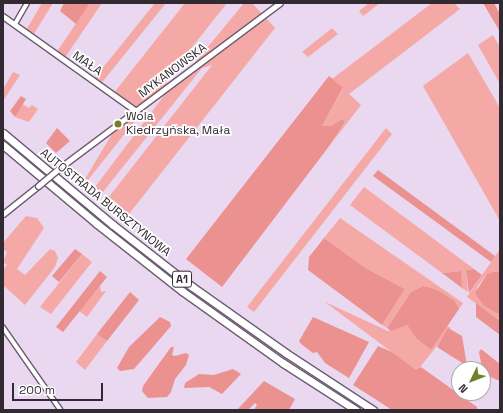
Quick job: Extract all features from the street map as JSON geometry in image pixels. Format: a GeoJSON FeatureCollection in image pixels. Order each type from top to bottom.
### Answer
{"type":"FeatureCollection","features":[{"type":"Feature","properties":{"kind":"highway","name":"AUTOSTRADA BURSZTYNOWA"},"geometry":{"type":"LineString","coordinates":[[3,133],[107,220],[179,277],[280,349],[373,410]]}},
{"type":"Feature","properties":{"kind":"highway","name":"AUTOSTRADA BURSZTYNOWA"},"geometry":{"type":"LineString","coordinates":[[3,145],[92,220],[177,286],[277,359],[356,410]]}},
{"type":"Feature","properties":{"kind":"main road","name":"MYKANOWSKA"},"geometry":{"type":"LineString","coordinates":[[3,214],[58,169],[280,3]]}},
{"type":"Feature","properties":{"kind":"street"},"geometry":{"type":"LineString","coordinates":[[15,24],[27,3]]}},
{"type":"Feature","properties":{"kind":"street","name":"MAŁA"},"geometry":{"type":"LineString","coordinates":[[3,16],[136,111]]}},
{"type":"Feature","properties":{"kind":"street"},"geometry":{"type":"LineString","coordinates":[[3,327],[61,410]]}},
{"type":"Feature","properties":{"kind":"shaded area"},"geometry":{"type":"Polygon","coordinates":[[[42,3],[53,3],[32,37],[25,32],[42,3]]]}},
{"type":"Feature","properties":{"kind":"shaded area"},"geometry":{"type":"Polygon","coordinates":[[[64,3],[90,3],[76,24],[60,11],[64,3]]]}},
{"type":"Feature","properties":{"kind":"shaded area"},"geometry":{"type":"Polygon","coordinates":[[[90,3],[102,3],[64,59],[56,53],[90,3]]]}},
{"type":"Feature","properties":{"kind":"shaded area"},"geometry":{"type":"Polygon","coordinates":[[[155,3],[166,3],[100,85],[93,80],[155,3]]]}},
{"type":"Feature","properties":{"kind":"shaded area"},"geometry":{"type":"Polygon","coordinates":[[[185,3],[227,3],[166,80],[168,87],[188,71],[244,3],[252,3],[275,28],[129,214],[108,198],[212,65],[202,68],[102,193],[95,187],[163,97],[158,97],[146,107],[88,180],[85,179],[118,124],[136,111],[113,94],[185,3]]]}},
{"type":"Feature","properties":{"kind":"shaded area"},"geometry":{"type":"Polygon","coordinates":[[[369,3],[380,3],[363,16],[359,11],[369,3]]]}},
{"type":"Feature","properties":{"kind":"shaded area"},"geometry":{"type":"Polygon","coordinates":[[[432,3],[454,3],[460,9],[349,94],[361,105],[327,149],[345,122],[342,119],[331,126],[322,126],[343,89],[332,79],[432,3]]]}},
{"type":"Feature","properties":{"kind":"shaded area"},"geometry":{"type":"Polygon","coordinates":[[[483,3],[494,3],[500,14],[499,30],[483,3]]]}},
{"type":"Feature","properties":{"kind":"shaded area"},"geometry":{"type":"Polygon","coordinates":[[[332,28],[338,34],[308,57],[302,52],[332,28]]]}},
{"type":"Feature","properties":{"kind":"shaded area"},"geometry":{"type":"Polygon","coordinates":[[[493,35],[500,47],[500,84],[478,45],[493,35]]]}},
{"type":"Feature","properties":{"kind":"shaded area"},"geometry":{"type":"Polygon","coordinates":[[[468,53],[500,108],[500,221],[423,86],[468,53]]]}},
{"type":"Feature","properties":{"kind":"shaded area"},"geometry":{"type":"Polygon","coordinates":[[[13,72],[20,75],[3,101],[3,89],[13,72]]]}},
{"type":"Feature","properties":{"kind":"shaded area"},"geometry":{"type":"Polygon","coordinates":[[[329,76],[343,88],[322,126],[331,126],[342,119],[345,122],[327,149],[222,287],[186,259],[329,76]]]}},
{"type":"Feature","properties":{"kind":"shaded area"},"geometry":{"type":"Polygon","coordinates":[[[21,96],[26,99],[15,117],[10,111],[21,96]]]}},
{"type":"Feature","properties":{"kind":"shaded area"},"geometry":{"type":"Polygon","coordinates":[[[22,104],[29,108],[32,105],[38,109],[29,122],[15,117],[22,104]]]}},
{"type":"Feature","properties":{"kind":"shaded area"},"geometry":{"type":"Polygon","coordinates":[[[57,128],[70,141],[56,153],[46,143],[57,128]]]}},
{"type":"Feature","properties":{"kind":"shaded area"},"geometry":{"type":"Polygon","coordinates":[[[386,128],[392,134],[254,312],[247,307],[386,128]]]}},
{"type":"Feature","properties":{"kind":"shaded area"},"geometry":{"type":"Polygon","coordinates":[[[378,170],[495,256],[491,262],[373,176],[378,170]]]}},
{"type":"Feature","properties":{"kind":"shaded area"},"geometry":{"type":"Polygon","coordinates":[[[364,187],[474,269],[466,270],[468,292],[462,288],[460,271],[442,273],[350,205],[364,187]]]}},
{"type":"Feature","properties":{"kind":"shaded area"},"geometry":{"type":"Polygon","coordinates":[[[26,216],[37,218],[44,228],[17,269],[25,275],[50,249],[55,251],[58,258],[55,267],[25,305],[3,285],[3,270],[7,265],[3,262],[7,252],[3,249],[3,243],[26,216]]]}},
{"type":"Feature","properties":{"kind":"shaded area"},"geometry":{"type":"Polygon","coordinates":[[[340,218],[463,303],[459,309],[455,301],[423,286],[411,292],[387,328],[382,325],[405,289],[367,269],[324,238],[340,218]]]}},
{"type":"Feature","properties":{"kind":"shaded area"},"geometry":{"type":"Polygon","coordinates":[[[324,238],[367,269],[405,289],[382,325],[308,270],[309,257],[324,238]]]}},
{"type":"Feature","properties":{"kind":"shaded area"},"geometry":{"type":"Polygon","coordinates":[[[75,249],[82,254],[59,282],[52,276],[75,249]]]}},
{"type":"Feature","properties":{"kind":"shaded area"},"geometry":{"type":"Polygon","coordinates":[[[500,249],[500,272],[487,274],[477,287],[484,306],[500,313],[500,321],[467,297],[500,249]]]}},
{"type":"Feature","properties":{"kind":"shaded area"},"geometry":{"type":"Polygon","coordinates":[[[82,254],[92,262],[51,314],[40,307],[82,254]]]}},
{"type":"Feature","properties":{"kind":"shaded area"},"geometry":{"type":"Polygon","coordinates":[[[474,269],[482,275],[469,293],[466,270],[474,269]]]}},
{"type":"Feature","properties":{"kind":"shaded area"},"geometry":{"type":"Polygon","coordinates":[[[100,271],[107,277],[63,332],[56,327],[100,271]]]}},
{"type":"Feature","properties":{"kind":"shaded area"},"geometry":{"type":"Polygon","coordinates":[[[461,271],[462,288],[442,273],[461,271]]]}},
{"type":"Feature","properties":{"kind":"shaded area"},"geometry":{"type":"Polygon","coordinates":[[[500,272],[499,314],[484,306],[475,293],[487,274],[500,272]]]}},
{"type":"Feature","properties":{"kind":"shaded area"},"geometry":{"type":"Polygon","coordinates":[[[100,286],[101,292],[106,291],[87,317],[79,311],[100,286]]]}},
{"type":"Feature","properties":{"kind":"shaded area"},"geometry":{"type":"Polygon","coordinates":[[[423,286],[437,290],[455,301],[459,309],[431,350],[416,338],[407,325],[391,331],[387,328],[411,292],[423,286]]]}},
{"type":"Feature","properties":{"kind":"shaded area"},"geometry":{"type":"Polygon","coordinates":[[[130,292],[139,300],[107,341],[97,334],[130,292]]]}},
{"type":"Feature","properties":{"kind":"shaded area"},"geometry":{"type":"Polygon","coordinates":[[[325,302],[388,331],[407,325],[416,338],[431,350],[447,326],[451,328],[417,371],[325,302]]]}},
{"type":"Feature","properties":{"kind":"shaded area"},"geometry":{"type":"Polygon","coordinates":[[[476,303],[500,321],[500,335],[476,317],[476,303]]]}},
{"type":"Feature","properties":{"kind":"shaded area"},"geometry":{"type":"Polygon","coordinates":[[[160,317],[170,322],[171,326],[134,369],[120,371],[117,368],[129,347],[160,317]]]}},
{"type":"Feature","properties":{"kind":"shaded area"},"geometry":{"type":"Polygon","coordinates":[[[313,317],[369,342],[349,378],[325,363],[317,352],[313,353],[299,341],[313,317]]]}},
{"type":"Feature","properties":{"kind":"shaded area"},"geometry":{"type":"Polygon","coordinates":[[[448,328],[462,336],[466,361],[459,361],[437,347],[448,328]]]}},
{"type":"Feature","properties":{"kind":"shaded area"},"geometry":{"type":"Polygon","coordinates":[[[97,334],[107,341],[85,370],[76,362],[97,334]]]}},
{"type":"Feature","properties":{"kind":"shaded area"},"geometry":{"type":"Polygon","coordinates":[[[378,346],[392,352],[416,370],[421,367],[451,388],[451,401],[469,401],[477,407],[477,410],[392,410],[353,385],[378,346]]]}},
{"type":"Feature","properties":{"kind":"shaded area"},"geometry":{"type":"Polygon","coordinates":[[[171,347],[174,347],[172,355],[175,356],[186,353],[189,355],[186,365],[175,379],[171,392],[167,397],[148,398],[142,391],[143,386],[171,347]]]}},
{"type":"Feature","properties":{"kind":"shaded area"},"geometry":{"type":"Polygon","coordinates":[[[481,349],[500,364],[500,381],[491,377],[491,361],[481,361],[479,352],[481,349]]]}},
{"type":"Feature","properties":{"kind":"shaded area"},"geometry":{"type":"Polygon","coordinates":[[[233,369],[241,374],[222,394],[209,387],[184,388],[185,383],[199,374],[214,375],[233,369]]]}},
{"type":"Feature","properties":{"kind":"shaded area"},"geometry":{"type":"Polygon","coordinates":[[[264,381],[295,399],[289,410],[254,410],[257,405],[255,403],[248,410],[237,410],[264,381]]]}},
{"type":"Feature","properties":{"kind":"place","name":"Wola Kiedrzyńska, Mała"},"geometry":{"type":"Point","coordinates":[118,124]}}]}
